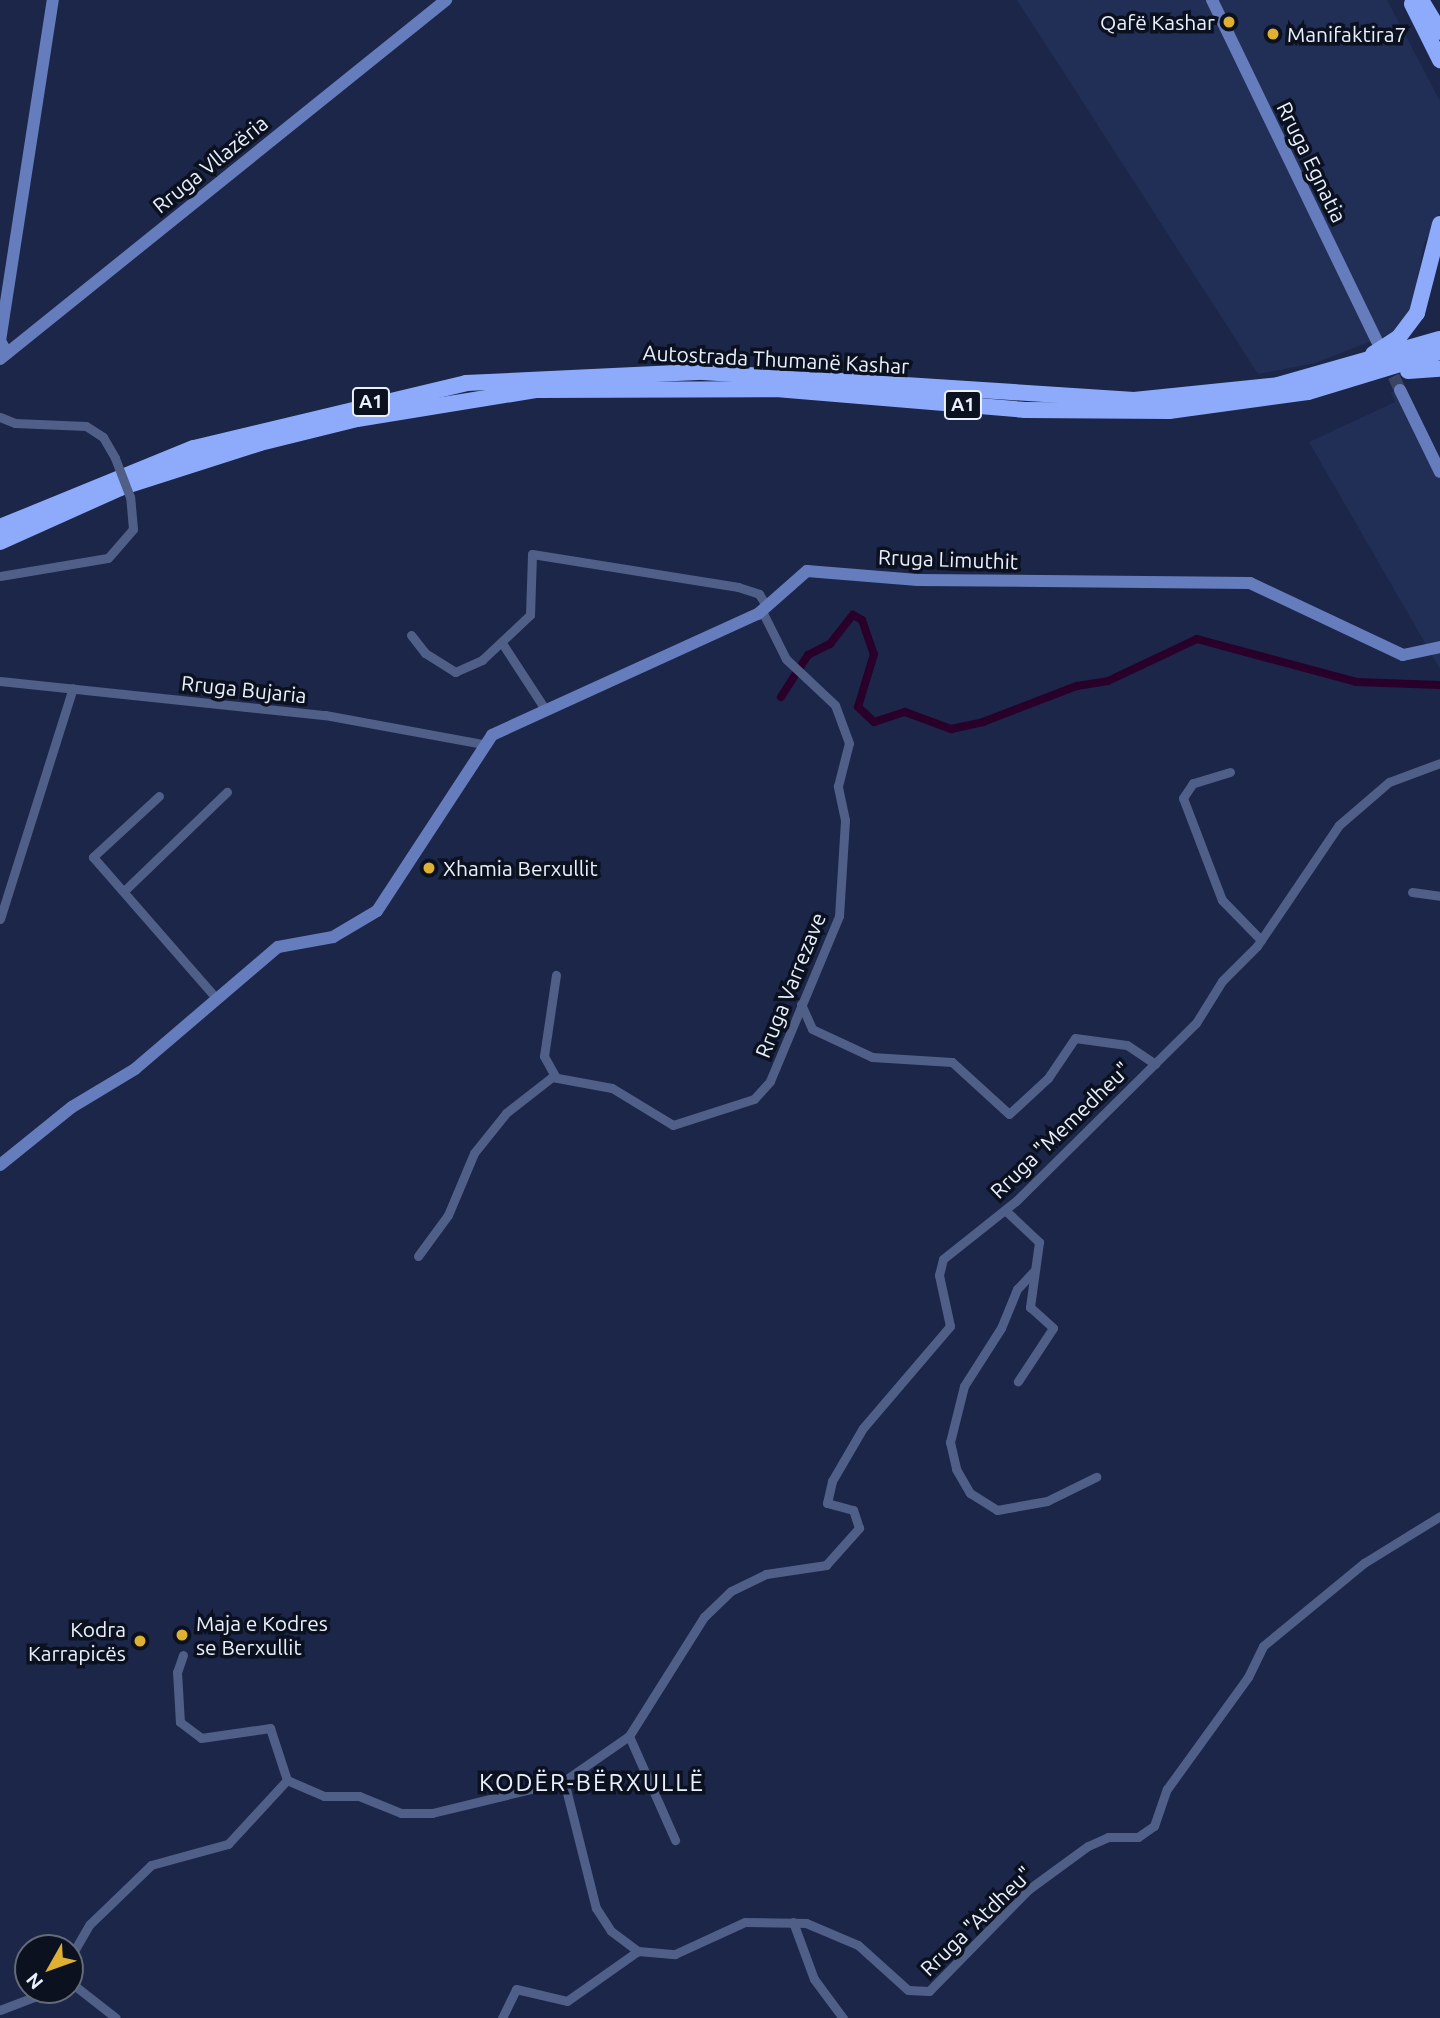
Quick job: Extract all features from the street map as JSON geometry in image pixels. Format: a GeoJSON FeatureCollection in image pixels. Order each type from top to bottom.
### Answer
{"type":"FeatureCollection","features":[{"type":"Feature","properties":{"kind":"highway"},"geometry":{"type":"LineString","coordinates":[[1414,1],[1440,32]]}},
{"type":"Feature","properties":{"kind":"highway"},"geometry":{"type":"LineString","coordinates":[[1414,1],[1440,50]]}},
{"type":"Feature","properties":{"kind":"highway"},"geometry":{"type":"LineString","coordinates":[[1414,1],[1440,60]]}},
{"type":"Feature","properties":{"kind":"highway"},"geometry":{"type":"LineString","coordinates":[[1255,395],[1352,361],[1393,343],[1421,305],[1430,245],[1440,224]]}},
{"type":"Feature","properties":{"kind":"highway"},"geometry":{"type":"LineString","coordinates":[[1440,232],[1432,263],[1440,286]]}},
{"type":"Feature","properties":{"kind":"highway","name":"Autostrada Thumanë Kashar"},"geometry":{"type":"LineString","coordinates":[[1255,395],[1440,339]]}},
{"type":"Feature","properties":{"kind":"highway","name":"Autostrada Thumanë Kashar"},"geometry":{"type":"LineString","coordinates":[[0,542],[211,456],[351,420],[536,390],[776,389],[1112,412],[1255,395],[1440,352]]}},
{"type":"Feature","properties":{"kind":"highway"},"geometry":{"type":"LineString","coordinates":[[1255,395],[1440,369]]}},
{"type":"Feature","properties":{"kind":"highway","name":"Autostrada Thumanë Kashar"},"geometry":{"type":"LineString","coordinates":[[0,527],[194,447],[466,383],[662,372],[858,382],[1077,399],[1230,398]]}},
{"type":"Feature","properties":{"kind":"street"},"geometry":{"type":"LineString","coordinates":[[4,356],[0,341],[53,0]]}},
{"type":"Feature","properties":{"kind":"street","name":"Rruga Vllazëria"},"geometry":{"type":"LineString","coordinates":[[4,356],[446,0]]}},
{"type":"Feature","properties":{"kind":"street","name":"Rruga Egnatia"},"geometry":{"type":"LineString","coordinates":[[1212,0],[1377,341]]}},
{"type":"Feature","properties":{"kind":"street"},"geometry":{"type":"LineString","coordinates":[[1400,390],[1440,472]]}},
{"type":"Feature","properties":{"kind":"street"},"geometry":{"type":"LineString","coordinates":[[0,417],[86,426],[103,437],[115,458],[130,497],[133,528],[108,558],[0,576]]}},
{"type":"Feature","properties":{"kind":"street"},"geometry":{"type":"LineString","coordinates":[[411,635],[425,653],[455,671],[502,643],[534,606],[532,554],[738,587],[759,594],[765,609]]}},
{"type":"Feature","properties":{"kind":"street","name":"Rruga Limuthit"},"geometry":{"type":"LineString","coordinates":[[483,744],[545,709],[765,609],[813,570],[918,580],[1240,582],[1278,592],[1403,655],[1440,647]]}},
{"type":"Feature","properties":{"kind":"street","name":"Rruga Varrezave"},"geometry":{"type":"LineString","coordinates":[[555,1076],[612,1088],[673,1125],[692,1123],[764,1091],[839,916],[845,881],[838,786],[849,743],[835,705],[786,659],[765,609]]}},
{"type":"Feature","properties":{"kind":"street"},"geometry":{"type":"LineString","coordinates":[[502,643],[545,709]]}},
{"type":"Feature","properties":{"kind":"street","name":"Rruga Bujaria"},"geometry":{"type":"LineString","coordinates":[[0,681],[325,715],[483,744]]}},
{"type":"Feature","properties":{"kind":"street"},"geometry":{"type":"LineString","coordinates":[[0,919],[73,688]]}},
{"type":"Feature","properties":{"kind":"street"},"geometry":{"type":"LineString","coordinates":[[0,1165],[72,1107],[135,1069],[215,997],[278,947],[333,937],[377,911],[483,744]]}},
{"type":"Feature","properties":{"kind":"street","name":"Rruga \"Memedheu\""},"geometry":{"type":"LineString","coordinates":[[564,1781],[629,1736],[715,1605],[766,1574],[826,1565],[855,1536],[853,1510],[829,1505],[825,1495],[863,1428],[950,1326],[939,1275],[943,1259],[1005,1210],[1155,1064],[1261,940],[1330,834],[1402,776],[1440,763]]}},
{"type":"Feature","properties":{"kind":"street"},"geometry":{"type":"LineString","coordinates":[[1230,772],[1194,783],[1183,798],[1222,900],[1261,940]]}},
{"type":"Feature","properties":{"kind":"street"},"geometry":{"type":"LineString","coordinates":[[124,891],[227,792]]}},
{"type":"Feature","properties":{"kind":"street"},"geometry":{"type":"LineString","coordinates":[[159,796],[93,858],[215,997]]}},
{"type":"Feature","properties":{"kind":"street"},"geometry":{"type":"LineString","coordinates":[[1412,892],[1440,896]]}},
{"type":"Feature","properties":{"kind":"street"},"geometry":{"type":"LineString","coordinates":[[418,1255],[448,1215],[474,1153],[514,1106],[555,1076],[544,1056],[556,975]]}},
{"type":"Feature","properties":{"kind":"street"},"geometry":{"type":"LineString","coordinates":[[801,1004],[812,1029],[872,1057],[952,1062],[1009,1114],[1048,1078],[1075,1038],[1127,1045],[1155,1064]]}},
{"type":"Feature","properties":{"kind":"street"},"geometry":{"type":"LineString","coordinates":[[1005,1210],[1039,1242],[1030,1307],[1053,1328],[1018,1381]]}},
{"type":"Feature","properties":{"kind":"street"},"geometry":{"type":"LineString","coordinates":[[1034,1271],[1017,1289],[964,1386],[950,1442],[956,1469],[970,1493],[996,1510],[1047,1501],[1096,1477]]}},
{"type":"Feature","properties":{"kind":"street","name":"Rruga \"Atdheu\""},"geometry":{"type":"LineString","coordinates":[[638,1951],[675,1954],[745,1922],[793,1922],[858,1945],[900,1985],[929,1991],[1029,1889],[1088,1846],[1108,1837],[1138,1837],[1154,1826],[1167,1789],[1248,1677],[1263,1646],[1355,1569],[1440,1516]]}},
{"type":"Feature","properties":{"kind":"street"},"geometry":{"type":"LineString","coordinates":[[183,1655],[177,1672],[180,1722],[201,1738],[270,1728],[287,1780],[324,1796],[359,1796],[401,1813],[432,1813],[564,1781],[596,1908],[611,1931],[638,1951],[567,2001],[516,1989],[502,2018]]}},
{"type":"Feature","properties":{"kind":"street"},"geometry":{"type":"LineString","coordinates":[[629,1736],[674,1840]]}},
{"type":"Feature","properties":{"kind":"street"},"geometry":{"type":"LineString","coordinates":[[84,1936],[96,1917],[151,1865],[228,1844],[287,1780]]}},
{"type":"Feature","properties":{"kind":"street"},"geometry":{"type":"LineString","coordinates":[[793,1922],[814,1979],[843,2018]]}},
{"type":"Feature","properties":{"kind":"street"},"geometry":{"type":"LineString","coordinates":[[84,1993],[116,2018]]}},
{"type":"Feature","properties":{"kind":"shaded area"},"geometry":{"type":"Polygon","coordinates":[[[1017,0],[1387,0],[1440,101],[1440,214],[1424,244],[1413,305],[1395,332],[1315,363],[1258,374],[1017,0]]]}},
{"type":"Feature","properties":{"kind":"shaded area"},"geometry":{"type":"Polygon","coordinates":[[[1400,390],[1440,471],[1440,669],[1309,442],[1395,402],[1391,392],[1400,390]]]}},
{"type":"Feature","properties":{"kind":"waterway"},"geometry":{"type":"LineString","coordinates":[[781,697],[808,655],[830,644],[853,615],[862,620],[874,654],[858,707],[874,722],[905,712],[951,729],[983,722],[1077,686],[1108,681],[1197,639],[1356,682],[1440,685]]}},
{"type":"Feature","properties":{"kind":"tunnel"},"geometry":{"type":"LineString","coordinates":[[1386,360],[1400,390]]}},
{"type":"Feature","properties":{"kind":"place","name":"Qafë Kashar"},"geometry":{"type":"Point","coordinates":[1229,22]}},
{"type":"Feature","properties":{"kind":"place","name":"Manifaktira7"},"geometry":{"type":"Point","coordinates":[1273,34]}},
{"type":"Feature","properties":{"kind":"place","name":"Xhamia Berxullit"},"geometry":{"type":"Point","coordinates":[429,868]}},
{"type":"Feature","properties":{"kind":"place","name":"Maja e Kodres se Berxullit"},"geometry":{"type":"Point","coordinates":[182,1635]}},
{"type":"Feature","properties":{"kind":"place","name":"Kodra Karrapicës"},"geometry":{"type":"Point","coordinates":[140,1641]}},
{"type":"Feature","properties":{"kind":"district","name":"KODËR-BËRXULLË"},"geometry":{"type":"Point","coordinates":[592,1783]}}]}
